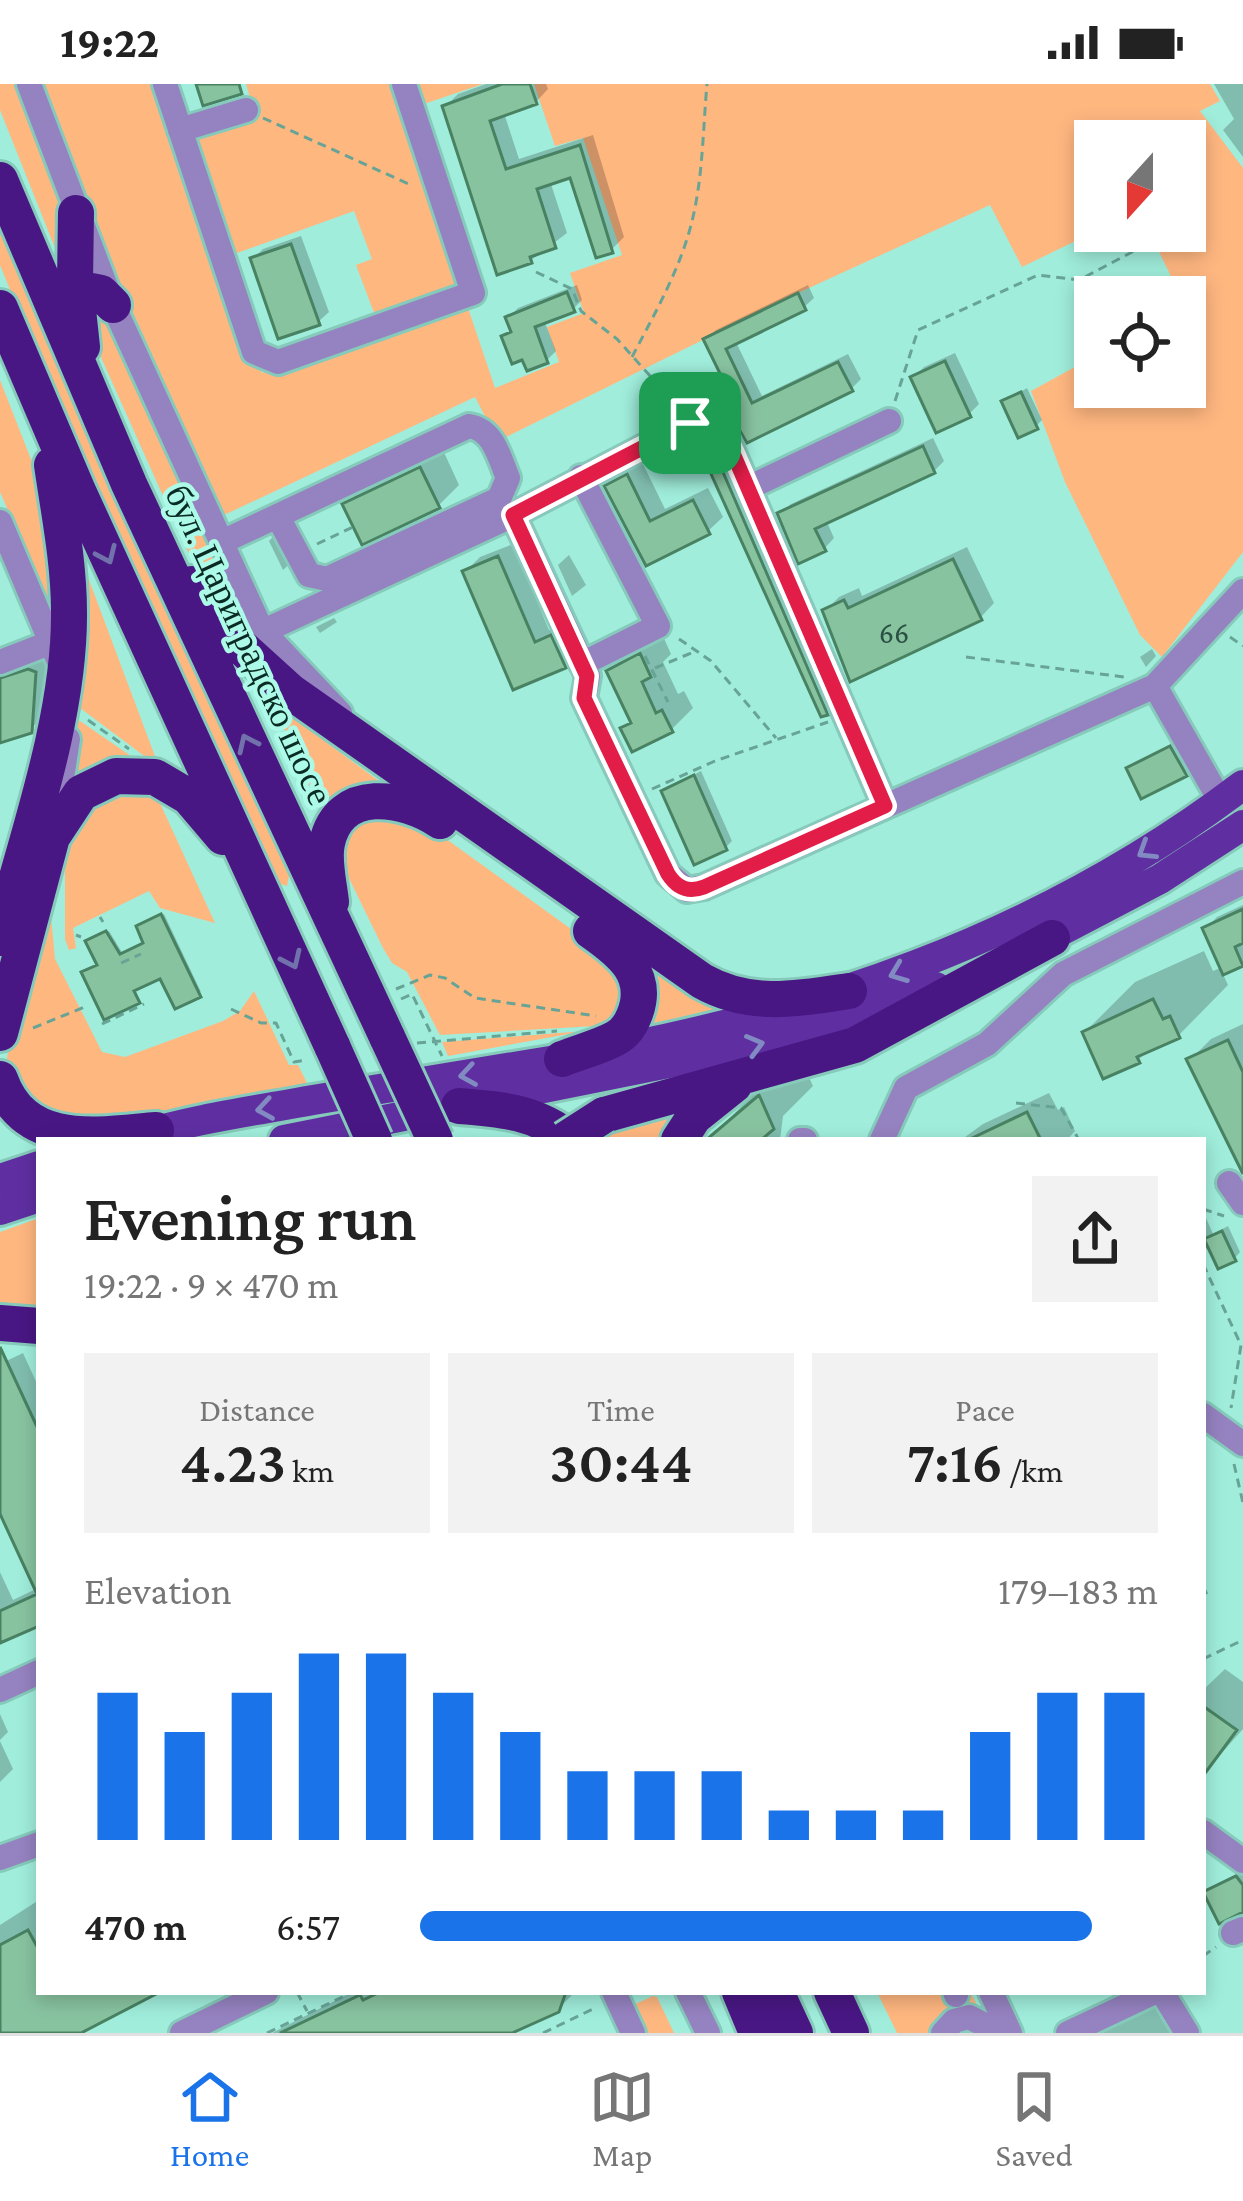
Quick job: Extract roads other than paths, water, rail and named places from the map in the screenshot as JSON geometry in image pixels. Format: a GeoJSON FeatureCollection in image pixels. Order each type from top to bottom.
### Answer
{"type":"FeatureCollection","features":[{"type":"Feature","properties":{"kind":"highway","name":"бул. Цариградско шосе"},"geometry":{"type":"LineString","coordinates":[[0,180],[128,484],[434,1137]]}},
{"type":"Feature","properties":{"kind":"highway"},"geometry":{"type":"LineString","coordinates":[[76,213],[95,305],[88,393]]}},
{"type":"Feature","properties":{"kind":"highway"},"geometry":{"type":"LineString","coordinates":[[0,308],[44,415],[373,1137]]}},
{"type":"Feature","properties":{"kind":"highway"},"geometry":{"type":"LineString","coordinates":[[0,366],[44,415],[70,615],[58,657],[47,758],[0,938]]}},
{"type":"Feature","properties":{"kind":"highway"},"geometry":{"type":"LineString","coordinates":[[128,484],[212,613],[250,656],[291,692],[395,767],[719,991],[756,1001],[849,991]]}},
{"type":"Feature","properties":{"kind":"highway"},"geometry":{"type":"LineString","coordinates":[[0,1033],[52,838],[67,809],[89,786],[116,776],[147,775],[172,784],[189,797],[252,872]]}},
{"type":"Feature","properties":{"kind":"highway"},"geometry":{"type":"LineString","coordinates":[[334,929],[327,843],[341,818],[365,803],[387,799],[409,803],[614,947],[631,964],[639,999],[631,1023],[615,1039],[563,1045]]}},
{"type":"Feature","properties":{"kind":"highway"},"geometry":{"type":"LineString","coordinates":[[572,1137],[604,1115],[875,1036],[1052,938]]}},
{"type":"Feature","properties":{"kind":"highway"},"geometry":{"type":"LineString","coordinates":[[682,1137],[699,1112],[759,1072]]}},
{"type":"Feature","properties":{"kind":"highway"},"geometry":{"type":"LineString","coordinates":[[0,1079],[22,1115],[48,1130],[88,1136],[140,1135]]}},
{"type":"Feature","properties":{"kind":"highway"},"geometry":{"type":"LineString","coordinates":[[459,1106],[524,1113],[564,1137]]}},
{"type":"Feature","properties":{"kind":"highway"},"geometry":{"type":"LineString","coordinates":[[0,1323],[36,1326]]}},
{"type":"Feature","properties":{"kind":"highway"},"geometry":{"type":"LineString","coordinates":[[741,1995],[757,2033]]}},
{"type":"Feature","properties":{"kind":"highway"},"geometry":{"type":"LineString","coordinates":[[777,1995],[795,2033]]}},
{"type":"Feature","properties":{"kind":"highway"},"geometry":{"type":"LineString","coordinates":[[833,1995],[852,2033]]}},
{"type":"Feature","properties":{"kind":"main road"},"geometry":{"type":"LineString","coordinates":[[140,1135],[374,1090],[563,1045],[740,1023],[849,991],[1040,910],[1132,860],[1232,793]]}},
{"type":"Feature","properties":{"kind":"main road"},"geometry":{"type":"LineString","coordinates":[[299,1137],[753,1046],[883,1006],[1052,938],[1160,879],[1243,825]]}},
{"type":"Feature","properties":{"kind":"main road"},"geometry":{"type":"LineString","coordinates":[[0,1179],[36,1167]]}},
{"type":"Feature","properties":{"kind":"main road"},"geometry":{"type":"LineString","coordinates":[[0,1210],[36,1198]]}},
{"type":"Feature","properties":{"kind":"street"},"geometry":{"type":"LineString","coordinates":[[29,84],[76,213]]}},
{"type":"Feature","properties":{"kind":"street"},"geometry":{"type":"LineString","coordinates":[[165,84],[254,352],[278,362],[473,293],[404,84]]}},
{"type":"Feature","properties":{"kind":"street"},"geometry":{"type":"LineString","coordinates":[[180,130],[246,110]]}},
{"type":"Feature","properties":{"kind":"street","name":"бул. Цариградско шосе"},"geometry":{"type":"LineString","coordinates":[[95,305],[222,542],[291,692],[331,737],[434,817]]}},
{"type":"Feature","properties":{"kind":"street"},"geometry":{"type":"LineString","coordinates":[[263,632],[513,515],[690,423],[709,418],[726,437],[885,806]]}},
{"type":"Feature","properties":{"kind":"street"},"geometry":{"type":"LineString","coordinates":[[748,488],[889,421]]}},
{"type":"Feature","properties":{"kind":"street"},"geometry":{"type":"LineString","coordinates":[[222,542],[469,426],[489,435],[508,478],[499,499],[327,579],[308,575],[285,514]]}},
{"type":"Feature","properties":{"kind":"street"},"geometry":{"type":"LineString","coordinates":[[581,477],[647,632],[582,664]]}},
{"type":"Feature","properties":{"kind":"street"},"geometry":{"type":"LineString","coordinates":[[285,514],[339,503]]}},
{"type":"Feature","properties":{"kind":"street"},"geometry":{"type":"LineString","coordinates":[[513,515],[587,676],[584,698],[672,881],[696,890],[1154,686],[1243,591]]}},
{"type":"Feature","properties":{"kind":"street"},"geometry":{"type":"LineString","coordinates":[[0,522],[58,657],[68,752],[52,838]]}},
{"type":"Feature","properties":{"kind":"street","name":"бул. Цариградско шосе"},"geometry":{"type":"LineString","coordinates":[[263,632],[395,767]]}},
{"type":"Feature","properties":{"kind":"street"},"geometry":{"type":"LineString","coordinates":[[0,662],[58,657]]}},
{"type":"Feature","properties":{"kind":"street"},"geometry":{"type":"LineString","coordinates":[[1154,686],[1232,793]]}},
{"type":"Feature","properties":{"kind":"street"},"geometry":{"type":"LineString","coordinates":[[883,1137],[906,1088],[987,1044],[1063,974],[1243,883]]}},
{"type":"Feature","properties":{"kind":"street"},"geometry":{"type":"LineString","coordinates":[[1206,1417],[1235,1438]]}},
{"type":"Feature","properties":{"kind":"street"},"geometry":{"type":"LineString","coordinates":[[0,1690],[36,1673]]}},
{"type":"Feature","properties":{"kind":"street"},"geometry":{"type":"LineString","coordinates":[[1206,1834],[1243,1861]]}},
{"type":"Feature","properties":{"kind":"street"},"geometry":{"type":"LineString","coordinates":[[0,1858],[36,1845]]}},
{"type":"Feature","properties":{"kind":"street"},"geometry":{"type":"LineString","coordinates":[[689,1995],[707,2033]]}},
{"type":"Feature","properties":{"kind":"street"},"geometry":{"type":"LineString","coordinates":[[852,2033],[854,1995]]}},
{"type":"Feature","properties":{"kind":"street"},"geometry":{"type":"LineString","coordinates":[[992,1995],[1010,2033]]}},
{"type":"Feature","properties":{"kind":"street"},"geometry":{"type":"LineString","coordinates":[[1089,1995],[1099,2018]]}},
{"type":"Feature","properties":{"kind":"street"},"geometry":{"type":"LineString","coordinates":[[1068,2033],[1152,1995]]}},
{"type":"Feature","properties":{"kind":"street"},"geometry":{"type":"LineString","coordinates":[[1161,1995],[1187,2033]]}},
{"type":"Feature","properties":{"kind":"street"},"geometry":{"type":"LineString","coordinates":[[606,1999],[630,2032]]}},
{"type":"Feature","properties":{"kind":"street"},"geometry":{"type":"LineString","coordinates":[[182,2033],[222,2001]]}},
{"type":"Feature","properties":{"kind":"street"},"geometry":{"type":"LineString","coordinates":[[943,2033],[954,2021],[969,2017],[1000,2033]]}}]}
